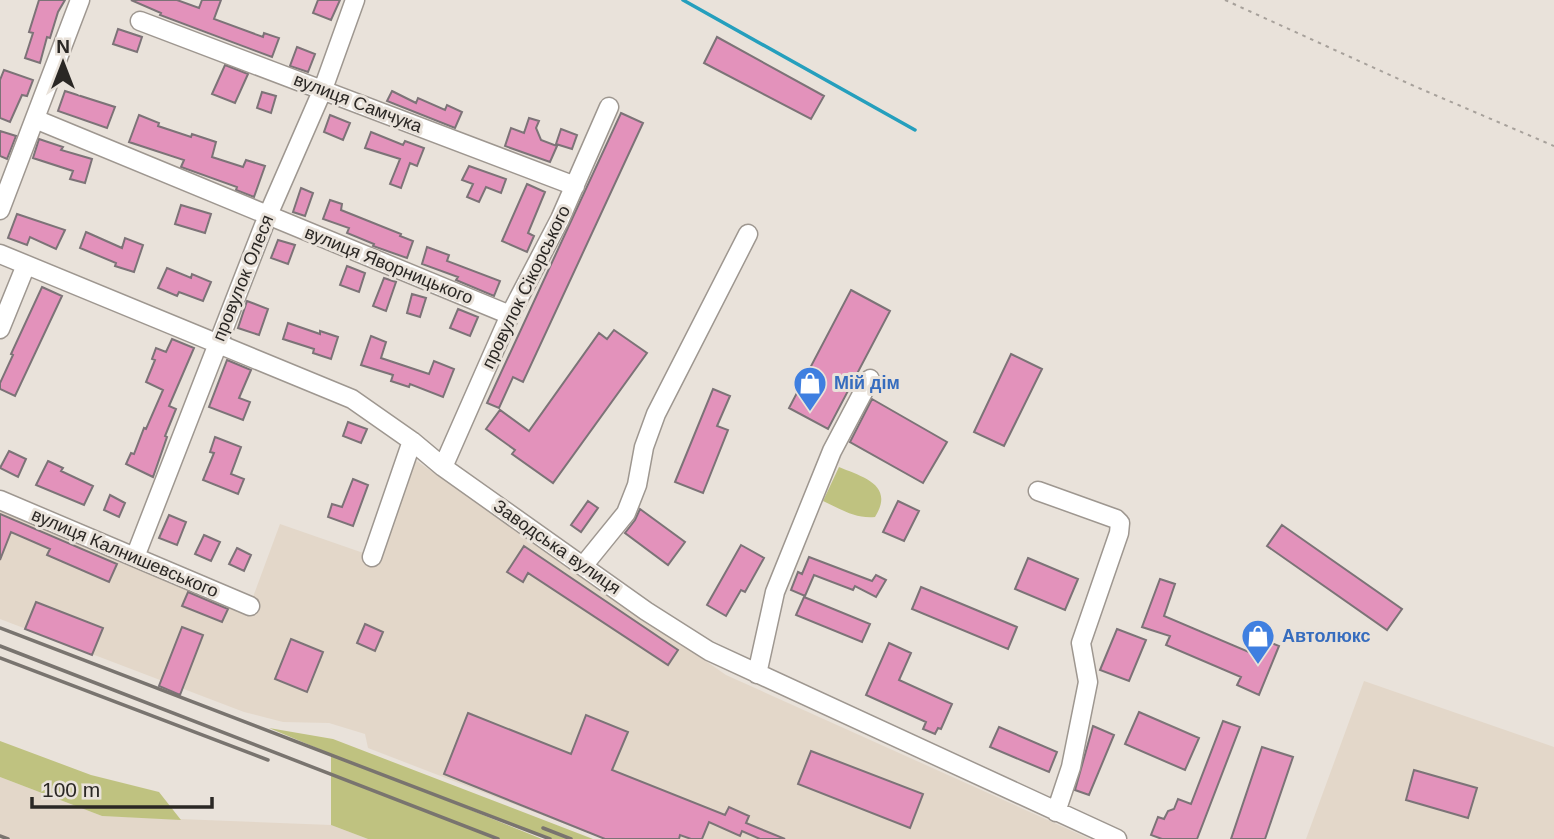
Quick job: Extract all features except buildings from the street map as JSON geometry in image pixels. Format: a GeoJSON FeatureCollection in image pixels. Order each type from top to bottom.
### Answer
{"type":"FeatureCollection","features":[{"type":"Feature","properties":{"kind":"street"},"geometry":{"type":"LineString","coordinates":[[0,210],[80,0]]}},
{"type":"Feature","properties":{"kind":"street","name":"провулок Олеся"},"geometry":{"type":"LineString","coordinates":[[135,557],[268,215],[323,89],[355,0]]}},
{"type":"Feature","properties":{"kind":"street","name":"вулиця Самчука"},"geometry":{"type":"LineString","coordinates":[[140,21],[575,186]]}},
{"type":"Feature","properties":{"kind":"street","name":"провулок Сікорського"},"geometry":{"type":"LineString","coordinates":[[443,467],[510,315],[575,186],[609,107]]}},
{"type":"Feature","properties":{"kind":"street","name":"вулиця Яворницького"},"geometry":{"type":"LineString","coordinates":[[35,119],[510,315]]}},
{"type":"Feature","properties":{"kind":"street"},"geometry":{"type":"LineString","coordinates":[[583,566],[626,513],[637,485],[644,447],[656,414],[748,234]]}},
{"type":"Feature","properties":{"kind":"street","name":"Заводська вулиця"},"geometry":{"type":"LineString","coordinates":[[0,254],[352,399],[646,611],[709,651],[1117,839]]}},
{"type":"Feature","properties":{"kind":"street"},"geometry":{"type":"LineString","coordinates":[[0,329],[26,265]]}},
{"type":"Feature","properties":{"kind":"street"},"geometry":{"type":"LineString","coordinates":[[757,674],[775,592],[832,451],[870,379]]}},
{"type":"Feature","properties":{"kind":"street"},"geometry":{"type":"LineString","coordinates":[[372,557],[412,441]]}},
{"type":"Feature","properties":{"kind":"street"},"geometry":{"type":"LineString","coordinates":[[1038,491],[1116,519],[1120,528],[1081,643],[1088,682],[1072,768],[1056,812]]}},
{"type":"Feature","properties":{"kind":"street","name":"вулиця Калнишевського"},"geometry":{"type":"LineString","coordinates":[[0,500],[250,606]]}},
{"type":"Feature","properties":{"kind":"path"},"geometry":{"type":"LineString","coordinates":[[1225,0],[1554,146]]}},
{"type":"Feature","properties":{"kind":"shaded area"},"geometry":{"type":"Polygon","coordinates":[[[408,455],[726,675],[1090,839],[604,839],[368,748],[365,734],[329,723],[283,722],[244,712],[0,619],[0,500],[250,605],[280,524],[372,556],[408,455]]]}},
{"type":"Feature","properties":{"kind":"shaded area"},"geometry":{"type":"Polygon","coordinates":[[[1364,681],[1554,747],[1554,839],[1306,839],[1364,681]]]}},
{"type":"Feature","properties":{"kind":"shaded area"},"geometry":{"type":"Polygon","coordinates":[[[0,777],[102,816],[331,825],[368,839],[0,839],[0,777]]]}},
{"type":"Feature","properties":{"kind":"green space"},"geometry":{"type":"Polygon","coordinates":[[[839,467],[866,479],[879,490],[880,506],[875,517],[855,515],[823,501],[839,467]]]}},
{"type":"Feature","properties":{"kind":"green space"},"geometry":{"type":"Polygon","coordinates":[[[269,728],[333,739],[593,839],[550,839],[404,783],[542,839],[368,839],[331,825],[331,754],[269,728]]]}},
{"type":"Feature","properties":{"kind":"green space"},"geometry":{"type":"Polygon","coordinates":[[[0,741],[91,775],[159,792],[181,820],[102,816],[0,777],[0,741]]]}},
{"type":"Feature","properties":{"kind":"waterway"},"geometry":{"type":"LineString","coordinates":[[683,0],[915,130]]}},
{"type":"Feature","properties":{"kind":"railway"},"geometry":{"type":"LineString","coordinates":[[0,628],[550,839]]}},
{"type":"Feature","properties":{"kind":"railway"},"geometry":{"type":"LineString","coordinates":[[0,646],[498,839]]}},
{"type":"Feature","properties":{"kind":"railway"},"geometry":{"type":"LineString","coordinates":[[0,658],[268,760]]}},
{"type":"Feature","properties":{"kind":"railway"},"geometry":{"type":"LineString","coordinates":[[543,828],[571,839]]}},
{"type":"Feature","properties":{"kind":"railway"},"geometry":{"type":"LineString","coordinates":[[0,836],[8,839]]}},
{"type":"Feature","properties":{"kind":"place","name":"Мій дім"},"geometry":{"type":"Point","coordinates":[810,413]}},
{"type":"Feature","properties":{"kind":"place","name":"Автолюкс"},"geometry":{"type":"Point","coordinates":[1258,666]}}]}
